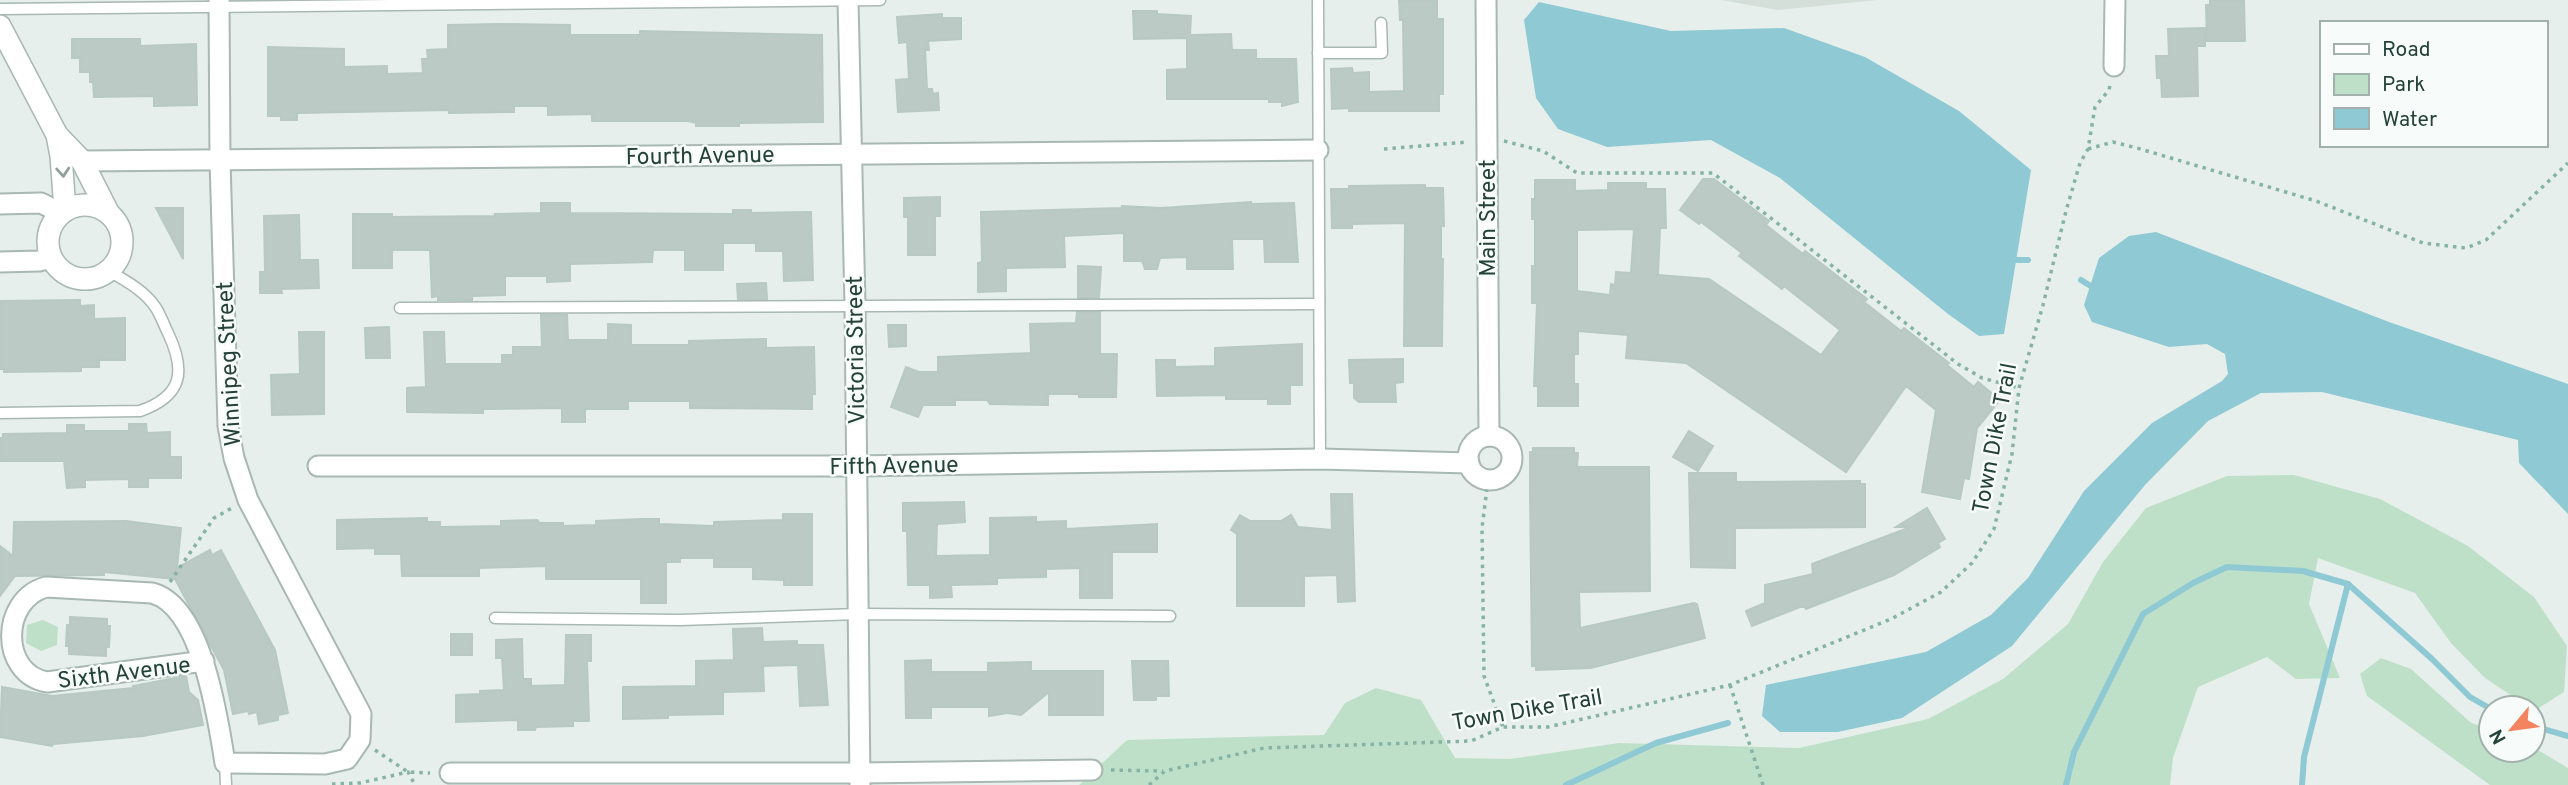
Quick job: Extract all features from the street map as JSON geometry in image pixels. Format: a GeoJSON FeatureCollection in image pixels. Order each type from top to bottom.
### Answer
{"type":"FeatureCollection","features":[{"type":"Feature","properties":{"kind":"street","name":"Victoria Street"},"geometry":{"type":"LineString","coordinates":[[848,0],[855,305],[860,779]]}},
{"type":"Feature","properties":{"kind":"street","name":"Main Street"},"geometry":{"type":"LineString","coordinates":[[1486,0],[1489,436]]}},
{"type":"Feature","properties":{"kind":"street"},"geometry":{"type":"LineString","coordinates":[[2114,66],[2115,0]]}},
{"type":"Feature","properties":{"kind":"street","name":"Winnipeg Street"},"geometry":{"type":"LineString","coordinates":[[219,3],[220,161],[228,426],[234,458],[248,500],[361,714],[360,740]]}},
{"type":"Feature","properties":{"kind":"street"},"geometry":{"type":"LineString","coordinates":[[0,26],[57,135],[61,156],[63,212]]}},
{"type":"Feature","properties":{"kind":"street"},"geometry":{"type":"LineString","coordinates":[[57,135],[82,161],[108,212],[121,230],[122,241],[121,252],[109,271],[100,277],[78,279],[58,268],[51,258],[48,246],[52,222],[63,212],[87,204],[108,212]]}},
{"type":"Feature","properties":{"kind":"street","name":"Fourth Avenue"},"geometry":{"type":"LineString","coordinates":[[82,161],[1318,150]]}},
{"type":"Feature","properties":{"kind":"street"},"geometry":{"type":"LineString","coordinates":[[0,204],[41,203],[63,212]]}},
{"type":"Feature","properties":{"kind":"street"},"geometry":{"type":"LineString","coordinates":[[0,262],[40,261],[51,258]]}},
{"type":"Feature","properties":{"kind":"street"},"geometry":{"type":"LineString","coordinates":[[1489,436],[1509,445],[1512,459],[1511,466],[1502,477],[1488,480],[1475,475],[1469,463],[1471,448],[1482,438],[1489,436]]}},
{"type":"Feature","properties":{"kind":"street","name":"Fifth Avenue"},"geometry":{"type":"LineString","coordinates":[[318,466],[856,466],[1320,459],[1469,463]]}},
{"type":"Feature","properties":{"kind":"street","name":"Sixth Avenue"},"geometry":{"type":"LineString","coordinates":[[204,661],[47,682],[33,680],[18,670],[4,648],[2,635],[7,615],[19,597],[31,590],[46,587],[162,595],[178,612],[204,661],[215,699],[225,763]]}},
{"type":"Feature","properties":{"kind":"street"},"geometry":{"type":"LineString","coordinates":[[225,763],[325,764],[347,759],[360,740]]}},
{"type":"Feature","properties":{"kind":"street"},"geometry":{"type":"LineString","coordinates":[[450,773],[860,779],[1092,770]]}},
{"type":"Feature","properties":{"kind":"lane"},"geometry":{"type":"LineString","coordinates":[[0,9],[219,3],[880,0]]}},
{"type":"Feature","properties":{"kind":"lane"},"geometry":{"type":"LineString","coordinates":[[1318,0],[1320,459]]}},
{"type":"Feature","properties":{"kind":"lane"},"geometry":{"type":"LineString","coordinates":[[1318,53],[1382,53],[1381,23]]}},
{"type":"Feature","properties":{"kind":"lane"},"geometry":{"type":"LineString","coordinates":[[0,412],[140,411],[155,406],[168,396],[177,382],[180,365],[156,308],[137,288],[109,271]]}},
{"type":"Feature","properties":{"kind":"lane"},"geometry":{"type":"LineString","coordinates":[[400,308],[1319,304]]}},
{"type":"Feature","properties":{"kind":"lane"},"geometry":{"type":"LineString","coordinates":[[495,618],[680,620],[858,614],[1170,616]]}},
{"type":"Feature","properties":{"kind":"lane"},"geometry":{"type":"LineString","coordinates":[[225,763],[226,785]]}},
{"type":"Feature","properties":{"kind":"path","name":"Town Dike Trail"},"geometry":{"type":"LineString","coordinates":[[1149,785],[1165,771],[1264,748],[1471,741],[1503,727],[1548,727],[1730,685],[1891,619],[1941,592],[1972,564],[1994,530],[2012,454],[2019,388],[2066,211],[2080,163],[2088,149],[2095,107],[2109,90],[2114,66]]}},
{"type":"Feature","properties":{"kind":"path"},"geometry":{"type":"LineString","coordinates":[[1384,149],[1474,141]]}},
{"type":"Feature","properties":{"kind":"path"},"geometry":{"type":"LineString","coordinates":[[1500,141],[1543,151],[1577,173],[1713,173],[1958,364],[1982,377],[2019,388]]}},
{"type":"Feature","properties":{"kind":"path"},"geometry":{"type":"LineString","coordinates":[[2088,149],[2113,142],[2137,148],[2316,201],[2423,243],[2466,248],[2486,240],[2568,163]]}},
{"type":"Feature","properties":{"kind":"path"},"geometry":{"type":"LineString","coordinates":[[1488,480],[1482,528],[1484,676],[1503,727]]}},
{"type":"Feature","properties":{"kind":"path"},"geometry":{"type":"LineString","coordinates":[[162,595],[214,518],[248,500]]}},
{"type":"Feature","properties":{"kind":"path"},"geometry":{"type":"LineString","coordinates":[[1730,685],[1763,785]]}},
{"type":"Feature","properties":{"kind":"path"},"geometry":{"type":"LineString","coordinates":[[360,740],[408,772],[415,785]]}},
{"type":"Feature","properties":{"kind":"path"},"geometry":{"type":"LineString","coordinates":[[1092,770],[1165,771]]}},
{"type":"Feature","properties":{"kind":"path"},"geometry":{"type":"LineString","coordinates":[[320,785],[360,783],[408,772],[450,773]]}},
{"type":"Feature","properties":{"kind":"shaded area"},"geometry":{"type":"Polygon","coordinates":[[[1721,0],[1878,0],[1777,10],[1721,0]]]}},
{"type":"Feature","properties":{"kind":"green space"},"geometry":{"type":"Polygon","coordinates":[[[2294,475],[2380,499],[2468,546],[2534,597],[2567,646],[2564,692],[2547,703],[2547,694],[2509,694],[2485,678],[2451,643],[2415,593],[2318,558],[2309,604],[2340,678],[2296,679],[2267,657],[2198,687],[2173,758],[2170,785],[1079,785],[1127,740],[1324,735],[1345,703],[1376,688],[1421,700],[1455,758],[1510,759],[1619,743],[1799,748],[1928,719],[2003,679],[2068,624],[2103,562],[2146,508],[2227,476],[2294,475]]]}},
{"type":"Feature","properties":{"kind":"green space"},"geometry":{"type":"Polygon","coordinates":[[[43,620],[58,627],[57,645],[41,651],[26,643],[27,625],[43,620]]]}},
{"type":"Feature","properties":{"kind":"green space"},"geometry":{"type":"Polygon","coordinates":[[[2381,658],[2411,669],[2470,722],[2477,725],[2477,764],[2547,764],[2547,755],[2568,768],[2568,785],[2490,785],[2367,696],[2360,674],[2381,658]]]}},
{"type":"Feature","properties":{"kind":"water"},"geometry":{"type":"Polygon","coordinates":[[[1539,2],[1671,31],[1784,28],[1865,57],[1959,111],[2031,170],[2004,334],[1979,336],[1780,178],[1711,140],[1607,147],[1558,129],[1536,98],[1524,20],[1539,2]]]}},
{"type":"Feature","properties":{"kind":"water"},"geometry":{"type":"Polygon","coordinates":[[[2156,232],[2389,322],[2568,384],[2568,514],[2519,463],[2518,440],[2322,392],[2261,393],[2208,421],[2145,485],[2012,646],[1902,718],[1838,732],[1780,732],[1762,716],[1766,685],[1926,652],[1991,615],[2028,578],[2084,491],[2152,423],[2222,381],[2228,374],[2225,354],[2207,344],[2169,347],[2092,322],[2084,305],[2099,258],[2129,236],[2156,232]]]}},
{"type":"Feature","properties":{"kind":"building"},"geometry":{"type":"Polygon","coordinates":[[[1437,0],[1437,19],[1443,19],[1443,94],[1439,94],[1439,111],[1332,109],[1331,69],[1352,68],[1353,73],[1369,72],[1369,92],[1404,91],[1403,20],[1400,20],[1399,1],[1437,0]]]}},
{"type":"Feature","properties":{"kind":"building"},"geometry":{"type":"Polygon","coordinates":[[[2210,0],[2244,0],[2245,41],[2207,41],[2206,5],[2210,5],[2210,0]]]}},
{"type":"Feature","properties":{"kind":"building"},"geometry":{"type":"Polygon","coordinates":[[[1133,11],[1191,16],[1190,35],[1231,34],[1232,50],[1256,50],[1256,59],[1296,59],[1298,102],[1282,106],[1282,102],[1269,102],[1269,99],[1167,99],[1167,70],[1187,69],[1187,38],[1134,39],[1133,11]]]}},
{"type":"Feature","properties":{"kind":"building"},"geometry":{"type":"Polygon","coordinates":[[[942,14],[942,18],[961,18],[961,39],[928,41],[929,50],[925,50],[927,89],[932,89],[933,94],[938,93],[939,110],[898,112],[896,80],[909,79],[907,42],[899,43],[897,17],[942,14]]]}},
{"type":"Feature","properties":{"kind":"building"},"geometry":{"type":"Polygon","coordinates":[[[448,25],[570,25],[570,35],[640,35],[640,31],[822,35],[823,122],[696,126],[696,123],[688,121],[592,121],[592,114],[548,115],[548,106],[514,106],[514,112],[449,113],[449,110],[297,113],[297,120],[281,120],[281,116],[268,116],[268,47],[344,49],[344,67],[387,66],[387,74],[423,73],[422,59],[428,59],[427,50],[448,49],[448,25]]]}},
{"type":"Feature","properties":{"kind":"building"},"geometry":{"type":"Polygon","coordinates":[[[2205,28],[2205,46],[2197,46],[2198,96],[2162,97],[2161,78],[2157,78],[2156,56],[2169,56],[2168,29],[2205,28]]]}},
{"type":"Feature","properties":{"kind":"building"},"geometry":{"type":"Polygon","coordinates":[[[72,39],[140,39],[140,46],[196,44],[197,105],[154,106],[154,96],[94,97],[90,72],[80,72],[80,58],[72,58],[72,39]]]}},
{"type":"Feature","properties":{"kind":"building"},"geometry":{"type":"Polygon","coordinates":[[[1703,179],[1714,179],[1769,221],[1766,225],[1867,299],[1864,302],[1901,331],[1904,328],[1949,363],[1947,365],[1974,387],[1978,382],[2000,400],[1977,428],[1969,479],[1964,478],[1960,499],[1922,492],[1936,410],[1906,386],[1846,472],[1686,363],[1626,358],[1628,335],[1578,331],[1578,354],[1574,354],[1574,384],[1578,384],[1578,406],[1538,406],[1538,386],[1534,386],[1537,303],[1532,303],[1535,219],[1532,219],[1532,199],[1535,199],[1535,180],[1575,180],[1575,191],[1608,190],[1608,183],[1646,183],[1646,189],[1665,189],[1666,228],[1660,228],[1658,275],[1709,279],[1821,355],[1840,330],[1784,286],[1782,289],[1739,256],[1742,253],[1701,222],[1699,224],[1680,210],[1703,179]],[[1634,229],[1577,230],[1577,291],[1610,295],[1611,284],[1615,285],[1616,272],[1631,273],[1634,229]]]}},
{"type":"Feature","properties":{"kind":"building"},"geometry":{"type":"Polygon","coordinates":[[[1425,185],[1425,188],[1443,188],[1442,346],[1404,346],[1405,223],[1352,224],[1352,228],[1332,228],[1331,189],[1349,189],[1349,186],[1425,185]]]}},
{"type":"Feature","properties":{"kind":"building"},"geometry":{"type":"Polygon","coordinates":[[[940,197],[940,216],[935,216],[935,255],[908,255],[908,217],[904,217],[904,198],[940,197]]]}},
{"type":"Feature","properties":{"kind":"building"},"geometry":{"type":"Polygon","coordinates":[[[1251,202],[1294,203],[1298,262],[1265,262],[1264,239],[1232,239],[1233,269],[1187,269],[1187,257],[1160,258],[1157,269],[1145,269],[1142,261],[1124,261],[1124,233],[1064,236],[1065,267],[1006,268],[1006,291],[978,292],[978,263],[982,262],[981,212],[1122,206],[1161,208],[1251,202]]]}},
{"type":"Feature","properties":{"kind":"building"},"geometry":{"type":"Polygon","coordinates":[[[541,203],[570,203],[570,213],[733,214],[733,210],[751,210],[751,213],[811,212],[813,280],[784,281],[783,251],[756,251],[756,243],[723,243],[723,270],[685,270],[685,250],[653,250],[652,262],[570,264],[570,281],[547,282],[547,276],[505,276],[505,295],[472,296],[472,300],[438,300],[438,296],[432,297],[430,250],[392,250],[392,268],[353,268],[353,214],[392,214],[392,217],[495,216],[541,213],[541,203]]]}},
{"type":"Feature","properties":{"kind":"building"},"geometry":{"type":"Polygon","coordinates":[[[156,208],[183,208],[183,259],[156,208]]]}},
{"type":"Feature","properties":{"kind":"building"},"geometry":{"type":"Polygon","coordinates":[[[299,215],[300,260],[318,260],[319,288],[281,289],[282,293],[260,293],[260,272],[265,272],[264,216],[299,215]]]}},
{"type":"Feature","properties":{"kind":"building"},"geometry":{"type":"Polygon","coordinates":[[[1078,266],[1101,267],[1099,298],[1078,298],[1078,266]]]}},
{"type":"Feature","properties":{"kind":"building"},"geometry":{"type":"Polygon","coordinates":[[[766,283],[767,299],[738,299],[737,284],[766,283]]]}},
{"type":"Feature","properties":{"kind":"building"},"geometry":{"type":"Polygon","coordinates":[[[80,300],[80,306],[94,305],[94,319],[125,318],[125,360],[99,360],[99,367],[81,367],[81,371],[4,372],[4,369],[0,369],[1,301],[80,300]]]}},
{"type":"Feature","properties":{"kind":"building"},"geometry":{"type":"Polygon","coordinates":[[[1077,312],[1100,312],[1100,354],[1117,354],[1116,397],[1048,394],[1048,405],[990,404],[987,400],[955,400],[955,405],[923,405],[918,417],[891,407],[906,367],[919,372],[938,372],[938,357],[1031,353],[1030,324],[1076,323],[1077,312]]]}},
{"type":"Feature","properties":{"kind":"building"},"geometry":{"type":"Polygon","coordinates":[[[541,315],[567,315],[568,340],[608,340],[608,324],[631,325],[631,345],[689,345],[689,341],[766,339],[766,348],[814,347],[815,394],[812,394],[812,409],[690,408],[690,401],[628,401],[628,409],[585,409],[585,422],[562,422],[562,408],[483,409],[483,413],[407,412],[407,388],[426,387],[424,332],[444,332],[445,364],[502,364],[502,355],[513,355],[513,347],[542,347],[541,315]]]}},
{"type":"Feature","properties":{"kind":"building"},"geometry":{"type":"Polygon","coordinates":[[[888,325],[906,325],[906,346],[889,347],[888,325]]]}},
{"type":"Feature","properties":{"kind":"building"},"geometry":{"type":"Polygon","coordinates":[[[389,327],[390,358],[366,358],[365,328],[389,327]]]}},
{"type":"Feature","properties":{"kind":"building"},"geometry":{"type":"Polygon","coordinates":[[[299,332],[324,332],[324,414],[272,415],[271,375],[300,374],[299,332]]]}},
{"type":"Feature","properties":{"kind":"building"},"geometry":{"type":"Polygon","coordinates":[[[1302,344],[1302,385],[1290,385],[1290,404],[1268,404],[1268,399],[1226,399],[1226,395],[1157,396],[1156,360],[1175,360],[1175,367],[1215,366],[1215,348],[1302,344]]]}},
{"type":"Feature","properties":{"kind":"building"},"geometry":{"type":"Polygon","coordinates":[[[1403,359],[1403,382],[1395,383],[1396,402],[1359,402],[1354,398],[1349,360],[1403,359]]]}},
{"type":"Feature","properties":{"kind":"building"},"geometry":{"type":"Polygon","coordinates":[[[129,424],[146,424],[147,433],[170,432],[170,457],[181,457],[181,478],[148,478],[148,487],[129,487],[129,479],[85,480],[85,487],[67,488],[64,461],[0,461],[0,438],[3,438],[3,434],[67,433],[67,425],[84,425],[84,431],[129,431],[129,424]]]}},
{"type":"Feature","properties":{"kind":"building"},"geometry":{"type":"Polygon","coordinates":[[[1689,431],[1713,446],[1698,471],[1673,457],[1689,431]]]}},
{"type":"Feature","properties":{"kind":"building"},"geometry":{"type":"Polygon","coordinates":[[[1533,448],[1574,448],[1574,453],[1578,453],[1577,467],[1649,467],[1650,591],[1579,592],[1580,628],[1694,603],[1697,604],[1705,638],[1591,668],[1536,670],[1536,666],[1532,666],[1530,452],[1533,452],[1533,448]]]}},
{"type":"Feature","properties":{"kind":"building"},"geometry":{"type":"Polygon","coordinates":[[[1689,473],[1736,473],[1736,482],[1860,481],[1860,484],[1865,484],[1865,527],[1735,528],[1735,568],[1691,567],[1689,473]]]}},
{"type":"Feature","properties":{"kind":"building"},"geometry":{"type":"Polygon","coordinates":[[[1331,494],[1352,494],[1355,601],[1338,602],[1337,575],[1304,576],[1304,606],[1237,606],[1237,534],[1231,530],[1240,515],[1250,521],[1281,521],[1291,515],[1298,527],[1332,530],[1331,494]]]}},
{"type":"Feature","properties":{"kind":"building"},"geometry":{"type":"Polygon","coordinates":[[[964,502],[965,522],[937,524],[936,556],[990,555],[990,518],[1036,517],[1036,522],[1066,521],[1066,529],[1157,524],[1157,552],[1112,552],[1112,598],[1080,598],[1080,568],[1046,569],[1046,577],[997,578],[997,584],[951,585],[952,597],[930,598],[930,585],[908,585],[907,531],[903,531],[903,503],[964,502]]]}},
{"type":"Feature","properties":{"kind":"building"},"geometry":{"type":"Polygon","coordinates":[[[1927,508],[1945,539],[1938,543],[1940,547],[1894,575],[1806,609],[1800,607],[1752,626],[1746,611],[1765,603],[1765,585],[1813,574],[1812,564],[1911,527],[1896,527],[1927,508]]]}},
{"type":"Feature","properties":{"kind":"building"},"geometry":{"type":"Polygon","coordinates":[[[783,514],[812,514],[812,585],[784,585],[784,580],[753,579],[753,567],[714,567],[714,558],[680,558],[680,562],[666,562],[666,603],[641,603],[641,579],[546,579],[546,566],[479,568],[479,576],[402,576],[401,554],[375,554],[375,548],[337,549],[337,520],[427,518],[427,522],[440,522],[440,527],[501,526],[501,521],[537,520],[540,523],[563,523],[563,526],[596,525],[596,521],[659,519],[659,524],[714,526],[714,522],[783,520],[783,514]]]}},
{"type":"Feature","properties":{"kind":"building"},"geometry":{"type":"Polygon","coordinates":[[[126,521],[181,528],[177,568],[210,550],[212,555],[221,550],[275,650],[288,713],[278,715],[278,720],[259,724],[257,712],[233,714],[224,670],[175,579],[104,572],[104,575],[15,576],[0,596],[0,546],[13,556],[14,522],[126,521]]]}},
{"type":"Feature","properties":{"kind":"building"},"geometry":{"type":"Polygon","coordinates":[[[70,617],[107,619],[107,626],[110,626],[106,656],[69,654],[69,646],[66,646],[70,617]]]}},
{"type":"Feature","properties":{"kind":"building"},"geometry":{"type":"Polygon","coordinates":[[[762,628],[763,642],[797,641],[797,645],[823,645],[828,705],[800,706],[798,665],[763,666],[764,691],[723,692],[723,714],[623,719],[623,687],[696,686],[696,661],[734,660],[733,629],[762,628]]]}},
{"type":"Feature","properties":{"kind":"building"},"geometry":{"type":"Polygon","coordinates":[[[451,634],[472,634],[472,655],[451,655],[451,634]]]}},
{"type":"Feature","properties":{"kind":"building"},"geometry":{"type":"Polygon","coordinates":[[[566,635],[591,635],[591,661],[587,661],[589,721],[573,721],[573,726],[536,727],[535,730],[518,730],[518,720],[456,722],[456,695],[504,690],[502,658],[496,658],[496,640],[522,639],[523,679],[531,679],[531,686],[565,685],[566,635]]]}},
{"type":"Feature","properties":{"kind":"building"},"geometry":{"type":"Polygon","coordinates":[[[931,660],[931,672],[988,672],[988,663],[1031,662],[1031,671],[1103,671],[1103,715],[1049,715],[1049,692],[1021,715],[1007,713],[989,716],[989,707],[931,707],[931,718],[906,718],[905,661],[931,660]]]}},
{"type":"Feature","properties":{"kind":"building"},"geometry":{"type":"Polygon","coordinates":[[[1132,661],[1168,661],[1169,696],[1156,696],[1156,700],[1134,700],[1132,661]]]}},
{"type":"Feature","properties":{"kind":"building"},"geometry":{"type":"Polygon","coordinates":[[[186,676],[189,692],[198,700],[203,725],[143,736],[52,746],[0,737],[2,687],[52,696],[133,688],[186,676]]]}},
{"type":"Feature","properties":{"kind":"waterway"},"geometry":{"type":"LineString","coordinates":[[2009,260],[2028,260]]}},
{"type":"Feature","properties":{"kind":"waterway"},"geometry":{"type":"LineString","coordinates":[[2081,280],[2097,290]]}},
{"type":"Feature","properties":{"kind":"waterway"},"geometry":{"type":"LineString","coordinates":[[2066,785],[2074,752],[2143,614],[2193,583],[2227,567],[2303,571],[2348,584],[2477,701]]}},
{"type":"Feature","properties":{"kind":"waterway"},"geometry":{"type":"LineString","coordinates":[[2302,785],[2304,757],[2348,584]]}},
{"type":"Feature","properties":{"kind":"waterway"},"geometry":{"type":"LineString","coordinates":[[1566,785],[1656,743],[1728,723]]}},
{"type":"Feature","properties":{"kind":"waterway"},"geometry":{"type":"LineString","coordinates":[[2547,730],[2568,736]]}}]}
